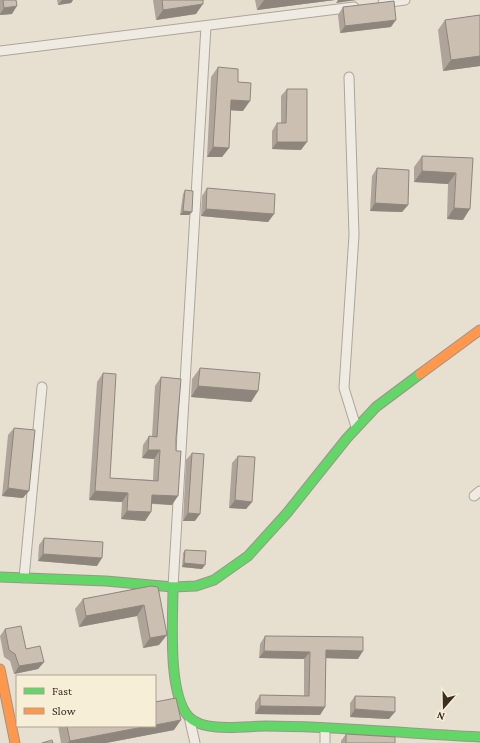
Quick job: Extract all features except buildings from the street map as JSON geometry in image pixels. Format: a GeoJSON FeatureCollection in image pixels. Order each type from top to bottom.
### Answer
{"type":"FeatureCollection","features":[{"type":"Feature","properties":{"kind":"street"},"geometry":{"type":"LineString","coordinates":[[0,577],[106,581],[173,587],[196,586],[214,580],[248,556],[287,513],[356,428],[376,407],[480,330]]}},
{"type":"Feature","properties":{"kind":"street"},"geometry":{"type":"LineString","coordinates":[[173,587],[173,660],[180,699],[189,716],[196,723],[208,726],[278,726],[480,736]]}},
{"type":"Feature","properties":{"kind":"street"},"geometry":{"type":"LineString","coordinates":[[0,669],[15,743]]}},
{"type":"Feature","properties":{"kind":"lane"},"geometry":{"type":"LineString","coordinates":[[0,51],[405,0]]}},
{"type":"Feature","properties":{"kind":"lane"},"geometry":{"type":"LineString","coordinates":[[173,587],[206,26]]}},
{"type":"Feature","properties":{"kind":"lane"},"geometry":{"type":"LineString","coordinates":[[349,77],[354,235],[344,388],[356,428]]}},
{"type":"Feature","properties":{"kind":"lane"},"geometry":{"type":"LineString","coordinates":[[24,578],[42,387]]}},
{"type":"Feature","properties":{"kind":"lane"},"geometry":{"type":"LineString","coordinates":[[189,716],[194,743]]}},
{"type":"Feature","properties":{"kind":"lane"},"geometry":{"type":"LineString","coordinates":[[325,729],[325,743]]}},
{"type":"Feature","properties":{"kind":"traffic: fast"},"geometry":{"type":"LineString","coordinates":[[0,577],[106,581],[173,587],[196,586],[214,580],[248,556],[287,513],[347,438],[376,407],[420,374]]}},
{"type":"Feature","properties":{"kind":"traffic: fast"},"geometry":{"type":"LineString","coordinates":[[173,587],[172,636],[174,674],[177,691],[182,706],[189,717],[196,722],[226,728],[266,726],[319,727],[480,737]]}},
{"type":"Feature","properties":{"kind":"traffic: slow"},"geometry":{"type":"LineString","coordinates":[[420,374],[480,330]]}},
{"type":"Feature","properties":{"kind":"traffic: slow"},"geometry":{"type":"LineString","coordinates":[[0,669],[15,743]]}}]}
